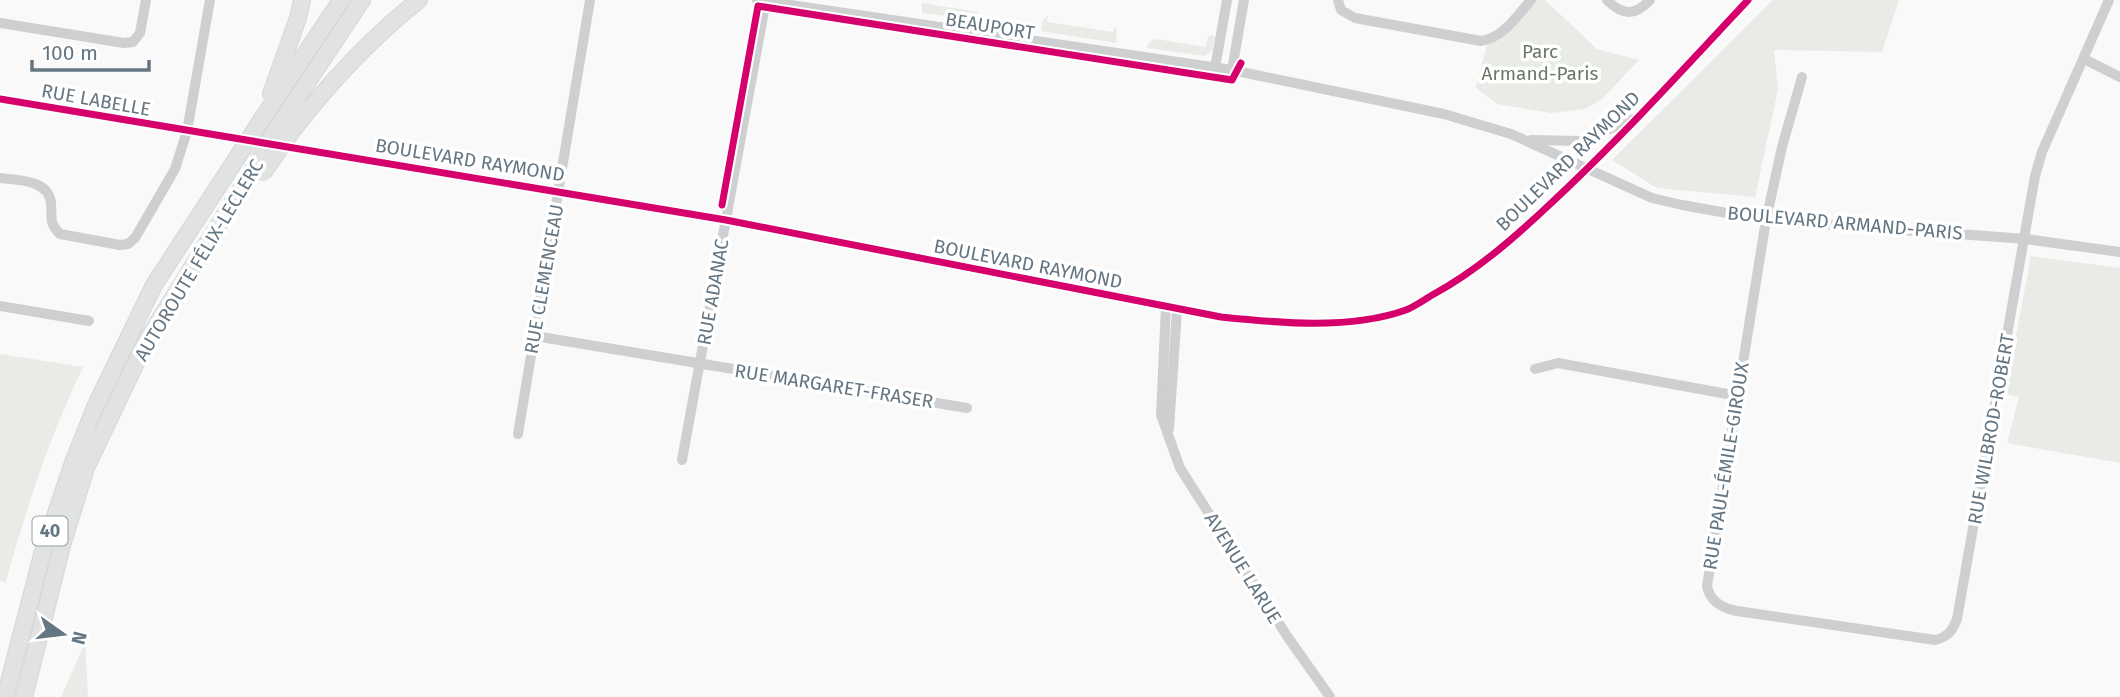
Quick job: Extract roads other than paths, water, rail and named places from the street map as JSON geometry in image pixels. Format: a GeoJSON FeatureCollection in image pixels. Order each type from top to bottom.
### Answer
{"type":"FeatureCollection","features":[{"type":"Feature","properties":{"kind":"highway"},"geometry":{"type":"LineString","coordinates":[[262,119],[299,19],[302,0]]}},
{"type":"Feature","properties":{"kind":"highway","name":"AUTOROUTE FÉLIX-LECLERC"},"geometry":{"type":"LineString","coordinates":[[5,697],[43,551],[95,407],[154,285],[341,0]]}},
{"type":"Feature","properties":{"kind":"highway","name":"AUTOROUTE FÉLIX-LECLERC"},"geometry":{"type":"LineString","coordinates":[[24,697],[63,542],[86,468],[147,340],[201,252],[286,128],[362,0]]}},
{"type":"Feature","properties":{"kind":"highway"},"geometry":{"type":"LineString","coordinates":[[286,128],[386,27],[419,0]]}},
{"type":"Feature","properties":{"kind":"street"},"geometry":{"type":"LineString","coordinates":[[0,23],[65,35],[132,42],[140,33],[146,0]]}},
{"type":"Feature","properties":{"kind":"street"},"geometry":{"type":"LineString","coordinates":[[0,178],[42,187],[51,201],[50,220],[53,228],[60,234],[120,245],[128,244],[135,238],[175,169],[187,131],[210,0]]}},
{"type":"Feature","properties":{"kind":"street","name":"RUE CLEMENCEAU"},"geometry":{"type":"LineString","coordinates":[[518,434],[590,0]]}},
{"type":"Feature","properties":{"kind":"street","name":"BOULEVARD ARMAND-PARIS"},"geometry":{"type":"LineString","coordinates":[[763,0],[1232,70],[1444,114],[1524,139],[1652,198],[1766,220],[2025,239],[2120,252]]}},
{"type":"Feature","properties":{"kind":"street","name":"RUE ADANAC"},"geometry":{"type":"LineString","coordinates":[[682,460],[763,0]]}},
{"type":"Feature","properties":{"kind":"street"},"geometry":{"type":"LineString","coordinates":[[1215,68],[1227,0]]}},
{"type":"Feature","properties":{"kind":"street"},"geometry":{"type":"LineString","coordinates":[[1232,70],[1244,0]]}},
{"type":"Feature","properties":{"kind":"street"},"geometry":{"type":"LineString","coordinates":[[1338,0],[1341,10],[1355,18],[1481,41],[1492,39],[1502,32],[1531,0]]}},
{"type":"Feature","properties":{"kind":"street"},"geometry":{"type":"LineString","coordinates":[[1606,0],[1618,10],[1632,13],[1640,10],[1650,0]]}},
{"type":"Feature","properties":{"kind":"street","name":"BOULEVARD RAYMOND"},"geometry":{"type":"LineString","coordinates":[[187,131],[559,190],[726,220],[1172,309],[1276,323],[1346,323],[1406,309],[1461,279],[1506,244],[1639,117],[1748,0]]}},
{"type":"Feature","properties":{"kind":"street","name":"RUE WILBROD-ROBERT"},"geometry":{"type":"LineString","coordinates":[[1957,619],[2035,176],[2042,152],[2109,0]]}},
{"type":"Feature","properties":{"kind":"street"},"geometry":{"type":"LineString","coordinates":[[2084,59],[2120,77]]}},
{"type":"Feature","properties":{"kind":"street","name":"RUE PAUL-ÉMILE-GIROUX"},"geometry":{"type":"LineString","coordinates":[[1802,77],[1782,147],[1766,220],[1707,586],[1709,594],[1724,608],[1737,611],[1935,639],[1948,635],[1957,619]]}},
{"type":"Feature","properties":{"kind":"street","name":"RUE LABELLE"},"geometry":{"type":"LineString","coordinates":[[0,99],[187,131]]}},
{"type":"Feature","properties":{"kind":"street"},"geometry":{"type":"LineString","coordinates":[[1524,139],[1581,141],[1639,117]]}},
{"type":"Feature","properties":{"kind":"street"},"geometry":{"type":"LineString","coordinates":[[0,306],[89,321]]}},
{"type":"Feature","properties":{"kind":"street","name":"AVENUE LARUE"},"geometry":{"type":"LineString","coordinates":[[1172,309],[1161,415],[1180,468],[1287,636],[1330,697]]}},
{"type":"Feature","properties":{"kind":"street","name":"RUE MARGARET-FRASER"},"geometry":{"type":"LineString","coordinates":[[535,336],[967,408]]}},
{"type":"Feature","properties":{"kind":"street"},"geometry":{"type":"LineString","coordinates":[[1535,369],[1558,363],[1738,396]]}},
{"type":"Feature","properties":{"kind":"park label","name":"Parc Armand-Paris"},"geometry":{"type":"Point","coordinates":[1540,62]}}]}
